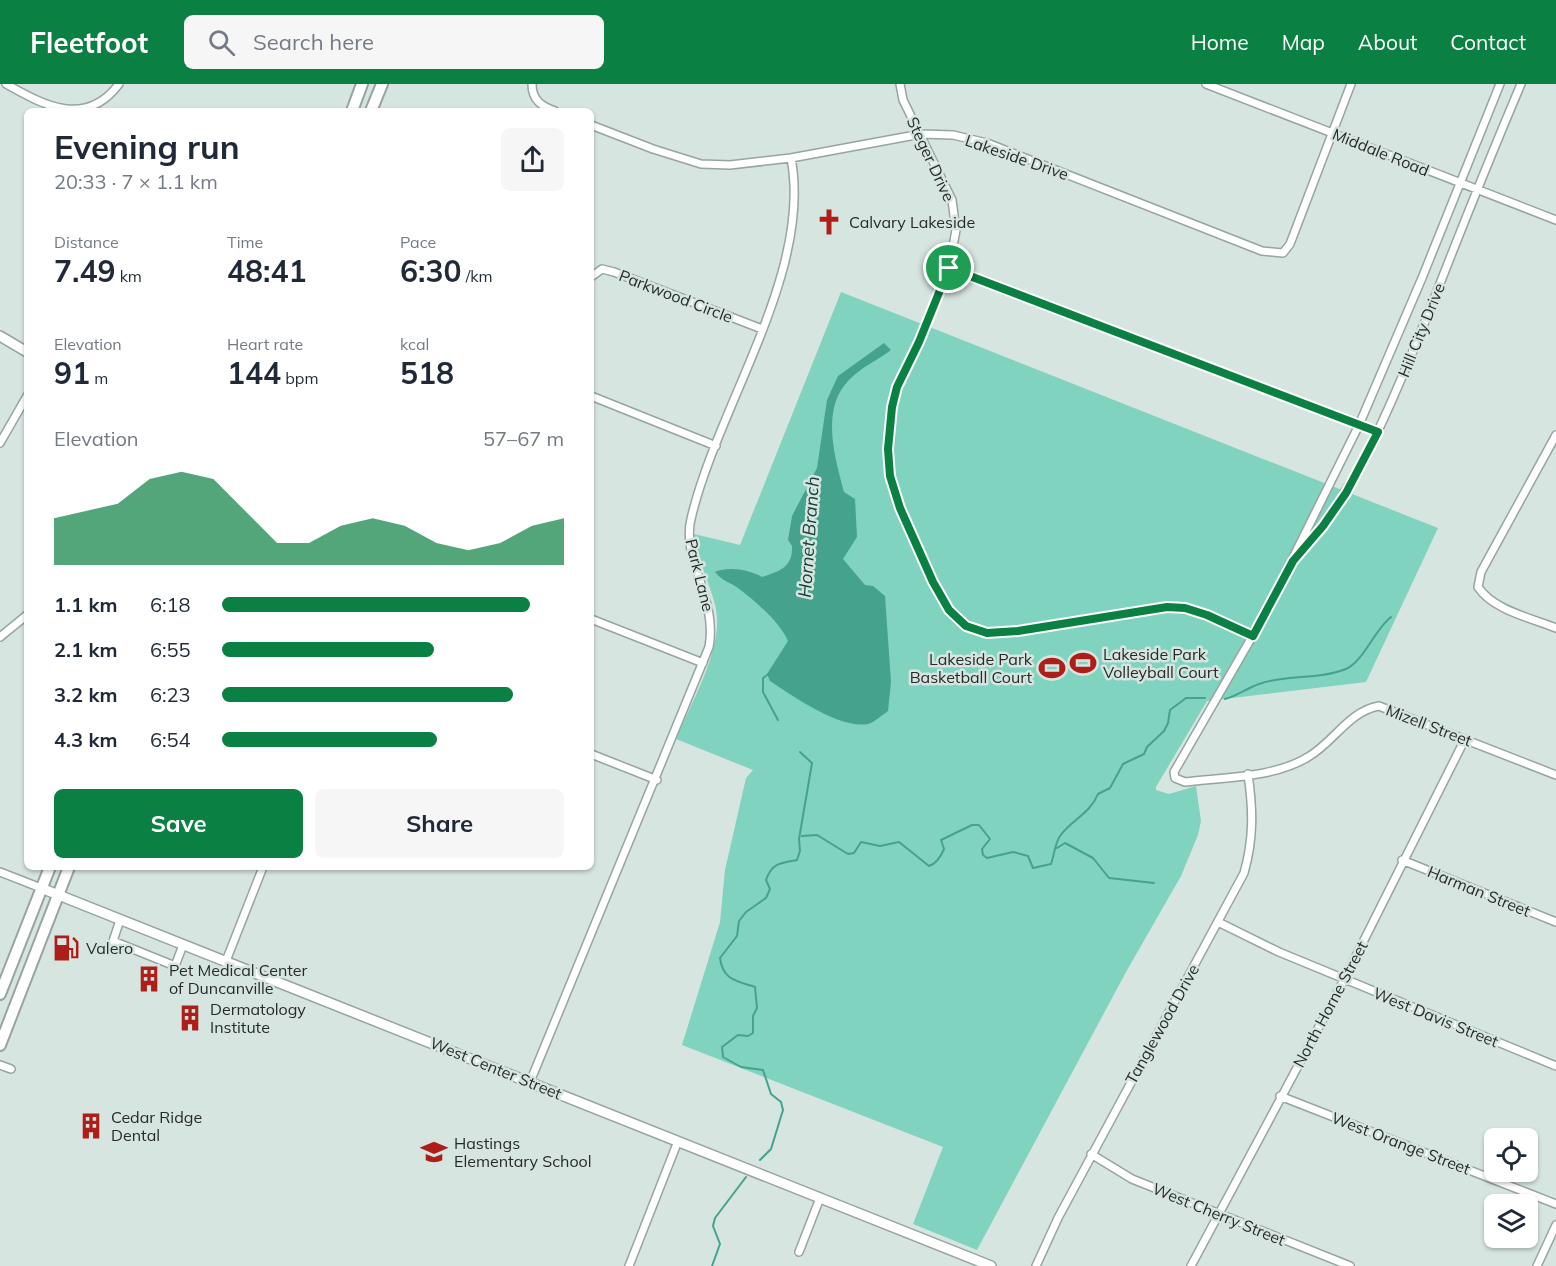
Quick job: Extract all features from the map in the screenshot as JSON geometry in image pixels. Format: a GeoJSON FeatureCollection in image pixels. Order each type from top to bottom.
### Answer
{"type":"FeatureCollection","features":[{"type":"Feature","properties":{"kind":"main road"},"geometry":{"type":"LineString","coordinates":[[352,108],[362,84]]}},
{"type":"Feature","properties":{"kind":"main road"},"geometry":{"type":"LineString","coordinates":[[372,108],[382,84]]}},
{"type":"Feature","properties":{"kind":"main road"},"geometry":{"type":"LineString","coordinates":[[0,994],[49,870]]}},
{"type":"Feature","properties":{"kind":"main road"},"geometry":{"type":"LineString","coordinates":[[0,1045],[68,870]]}},
{"type":"Feature","properties":{"kind":"street"},"geometry":{"type":"LineString","coordinates":[[6,84],[40,103],[58,108]]}},
{"type":"Feature","properties":{"kind":"street"},"geometry":{"type":"LineString","coordinates":[[89,108],[101,101],[119,84]]}},
{"type":"Feature","properties":{"kind":"street"},"geometry":{"type":"LineString","coordinates":[[532,84],[532,92],[536,101],[549,108]]}},
{"type":"Feature","properties":{"kind":"street","name":"Steger Drive"},"geometry":{"type":"LineString","coordinates":[[900,84],[903,99],[953,208],[956,230],[949,268],[919,342],[897,387],[892,407],[888,449],[890,476],[900,508],[933,582],[949,610],[966,626],[987,633],[1018,631],[1167,607],[1185,608],[1253,636]]}},
{"type":"Feature","properties":{"kind":"street","name":"Middale Road"},"geometry":{"type":"LineString","coordinates":[[1206,84],[1556,220]]}},
{"type":"Feature","properties":{"kind":"street"},"geometry":{"type":"LineString","coordinates":[[1331,132],[1351,84]]}},
{"type":"Feature","properties":{"kind":"street","name":"Hill City Drive"},"geometry":{"type":"LineString","coordinates":[[1175,778],[1176,766],[1253,636],[1293,561],[1318,503],[1359,425],[1500,84]]}},
{"type":"Feature","properties":{"kind":"street","name":"Hill City Drive"},"geometry":{"type":"LineString","coordinates":[[1293,561],[1323,526],[1346,493],[1378,432],[1521,84]]}},
{"type":"Feature","properties":{"kind":"street","name":"Lakeside Drive"},"geometry":{"type":"LineString","coordinates":[[594,126],[653,149],[701,164],[730,165],[791,158],[921,134],[953,135],[987,143],[1262,250],[1283,253],[1290,244],[1331,132]]}},
{"type":"Feature","properties":{"kind":"street","name":"Park Lane"},"geometry":{"type":"LineString","coordinates":[[530,1082],[657,780],[703,663],[712,631],[704,589],[689,540],[690,521],[716,446],[762,329],[788,249],[795,214],[795,179],[791,158]]}},
{"type":"Feature","properties":{"kind":"street"},"geometry":{"type":"LineString","coordinates":[[949,268],[1378,432]]}},
{"type":"Feature","properties":{"kind":"street","name":"Parkwood Circle"},"geometry":{"type":"LineString","coordinates":[[594,275],[602,269],[614,272],[762,329]]}},
{"type":"Feature","properties":{"kind":"street"},"geometry":{"type":"LineString","coordinates":[[0,336],[24,350]]}},
{"type":"Feature","properties":{"kind":"street"},"geometry":{"type":"LineString","coordinates":[[594,397],[716,446]]}},
{"type":"Feature","properties":{"kind":"street"},"geometry":{"type":"LineString","coordinates":[[0,443],[24,401]]}},
{"type":"Feature","properties":{"kind":"street"},"geometry":{"type":"LineString","coordinates":[[1556,435],[1481,572],[1478,587],[1484,596],[1494,603],[1556,628]]}},
{"type":"Feature","properties":{"kind":"street"},"geometry":{"type":"LineString","coordinates":[[0,637],[24,617]]}},
{"type":"Feature","properties":{"kind":"street"},"geometry":{"type":"LineString","coordinates":[[594,620],[703,663]]}},
{"type":"Feature","properties":{"kind":"street","name":"Mizell Street"},"geometry":{"type":"LineString","coordinates":[[1175,778],[1185,782],[1282,768],[1307,758],[1368,708],[1379,706],[1556,775]]}},
{"type":"Feature","properties":{"kind":"street","name":"North Horne Street"},"geometry":{"type":"LineString","coordinates":[[1191,1266],[1217,1213],[1344,980],[1402,860],[1465,739]]}},
{"type":"Feature","properties":{"kind":"street"},"geometry":{"type":"LineString","coordinates":[[594,755],[657,780]]}},
{"type":"Feature","properties":{"kind":"street","name":"Tanglewood Drive"},"geometry":{"type":"LineString","coordinates":[[1036,1266],[1092,1154],[1244,873],[1250,852],[1253,817],[1248,774]]}},
{"type":"Feature","properties":{"kind":"street","name":"Harman Street"},"geometry":{"type":"LineString","coordinates":[[1402,860],[1556,922]]}},
{"type":"Feature","properties":{"kind":"street"},"geometry":{"type":"LineString","coordinates":[[226,961],[262,870]]}},
{"type":"Feature","properties":{"kind":"street","name":"West Center Street"},"geometry":{"type":"LineString","coordinates":[[0,872],[991,1266]]}},
{"type":"Feature","properties":{"kind":"street"},"geometry":{"type":"LineString","coordinates":[[120,920],[113,941],[175,966],[183,945]]}},
{"type":"Feature","properties":{"kind":"street","name":"West Davis Street"},"geometry":{"type":"LineString","coordinates":[[1218,922],[1260,944],[1344,980],[1556,1066]]}},
{"type":"Feature","properties":{"kind":"street"},"geometry":{"type":"LineString","coordinates":[[0,1065],[10,1069]]}},
{"type":"Feature","properties":{"kind":"street","name":"West Orange Street"},"geometry":{"type":"LineString","coordinates":[[1280,1096],[1556,1204]]}},
{"type":"Feature","properties":{"kind":"street"},"geometry":{"type":"LineString","coordinates":[[629,1266],[678,1141]]}},
{"type":"Feature","properties":{"kind":"street","name":"West Cherry Street"},"geometry":{"type":"LineString","coordinates":[[1092,1154],[1132,1179],[1350,1266]]}},
{"type":"Feature","properties":{"kind":"street"},"geometry":{"type":"LineString","coordinates":[[799,1252],[820,1198]]}},
{"type":"Feature","properties":{"kind":"street"},"geometry":{"type":"LineString","coordinates":[[1537,1266],[1556,1225]]}},
{"type":"Feature","properties":{"kind":"shaded area"},"geometry":{"type":"Polygon","coordinates":[[[841,292],[1438,528],[1366,682],[1207,701],[1156,787],[1156,790],[1169,794],[1196,786],[1201,821],[1198,835],[1181,876],[1126,972],[977,1250],[913,1224],[943,1147],[682,1045],[720,922],[725,870],[746,778],[753,770],[676,739],[705,673],[716,638],[715,605],[694,534],[740,545],[841,292]]]}},
{"type":"Feature","properties":{"kind":"water"},"geometry":{"type":"Polygon","coordinates":[[[884,343],[891,350],[849,380],[840,392],[832,419],[834,449],[844,492],[855,499],[857,537],[843,559],[865,585],[873,586],[885,596],[891,682],[888,711],[871,723],[856,724],[830,717],[770,681],[767,674],[788,641],[766,612],[745,593],[715,572],[727,569],[739,570],[752,572],[762,577],[780,570],[788,563],[792,553],[792,546],[788,540],[792,516],[817,468],[827,400],[838,376],[884,343]]]}},
{"type":"Feature","properties":{"kind":"waterway"},"geometry":{"type":"LineString","coordinates":[[1225,699],[1270,681],[1325,675],[1346,669],[1358,660],[1391,617]]}},
{"type":"Feature","properties":{"kind":"waterway","name":"Hornet Branch"},"geometry":{"type":"LineString","coordinates":[[770,673],[763,678],[763,692],[778,720]]}},
{"type":"Feature","properties":{"kind":"waterway"},"geometry":{"type":"LineString","coordinates":[[802,836],[817,835],[848,854],[854,853],[861,842],[880,846],[899,842],[929,866],[936,862],[943,852],[941,840],[972,825],[979,825],[990,839],[982,849],[983,855],[987,858],[1013,852],[1028,856],[1033,868],[1051,864],[1060,836],[1090,807],[1098,794],[1110,788],[1123,764],[1144,754],[1147,747],[1164,731],[1170,710],[1186,698],[1205,698]]}},
{"type":"Feature","properties":{"kind":"waterway","name":"Hornet Branch"},"geometry":{"type":"LineString","coordinates":[[760,1160],[771,1149],[783,1110],[781,1102],[771,1094],[763,1070],[741,1067],[723,1057],[722,1047],[738,1035],[748,1036],[753,1033],[753,1016],[757,1008],[755,987],[736,981],[727,975],[720,958],[737,936],[739,921],[746,912],[766,898],[770,889],[766,880],[771,870],[781,863],[797,860],[812,763],[800,752]]}},
{"type":"Feature","properties":{"kind":"waterway"},"geometry":{"type":"LineString","coordinates":[[1057,848],[1065,843],[1093,858],[1109,878],[1154,883]]}},
{"type":"Feature","properties":{"kind":"waterway","name":"Hornet Branch"},"geometry":{"type":"LineString","coordinates":[[712,1266],[720,1244],[713,1226],[715,1218],[746,1177]]}},
{"type":"Feature","properties":{"kind":"place","name":"Calvary Lakeside"},"geometry":{"type":"Point","coordinates":[829,222]}},
{"type":"Feature","properties":{"kind":"place","name":"Lakeside Park Volleyball Court"},"geometry":{"type":"Point","coordinates":[1083,663]}},
{"type":"Feature","properties":{"kind":"place","name":"Lakeside Park Basketball Court"},"geometry":{"type":"Point","coordinates":[1052,668]}},
{"type":"Feature","properties":{"kind":"place","name":"Valero"},"geometry":{"type":"Point","coordinates":[66,948]}},
{"type":"Feature","properties":{"kind":"place","name":"Pet Medical Center of Duncanville"},"geometry":{"type":"Point","coordinates":[149,979]}},
{"type":"Feature","properties":{"kind":"place","name":"Dermatology Institute"},"geometry":{"type":"Point","coordinates":[190,1018]}},
{"type":"Feature","properties":{"kind":"place","name":"Cedar Ridge Dental"},"geometry":{"type":"Point","coordinates":[91,1126]}},
{"type":"Feature","properties":{"kind":"place","name":"Hastings Elementary School"},"geometry":{"type":"Point","coordinates":[434,1152]}},
{"type":"Feature","properties":{"kind":"route"},"geometry":{"type":"LineString","coordinates":[[949,268],[1378,432],[1346,493],[1323,526],[1293,561],[1253,636],[1207,615],[1185,608],[1167,607],[1018,631],[987,633],[966,626],[949,610],[933,582],[900,508],[890,476],[888,449],[892,407],[897,387],[919,342],[949,268]]}}]}
